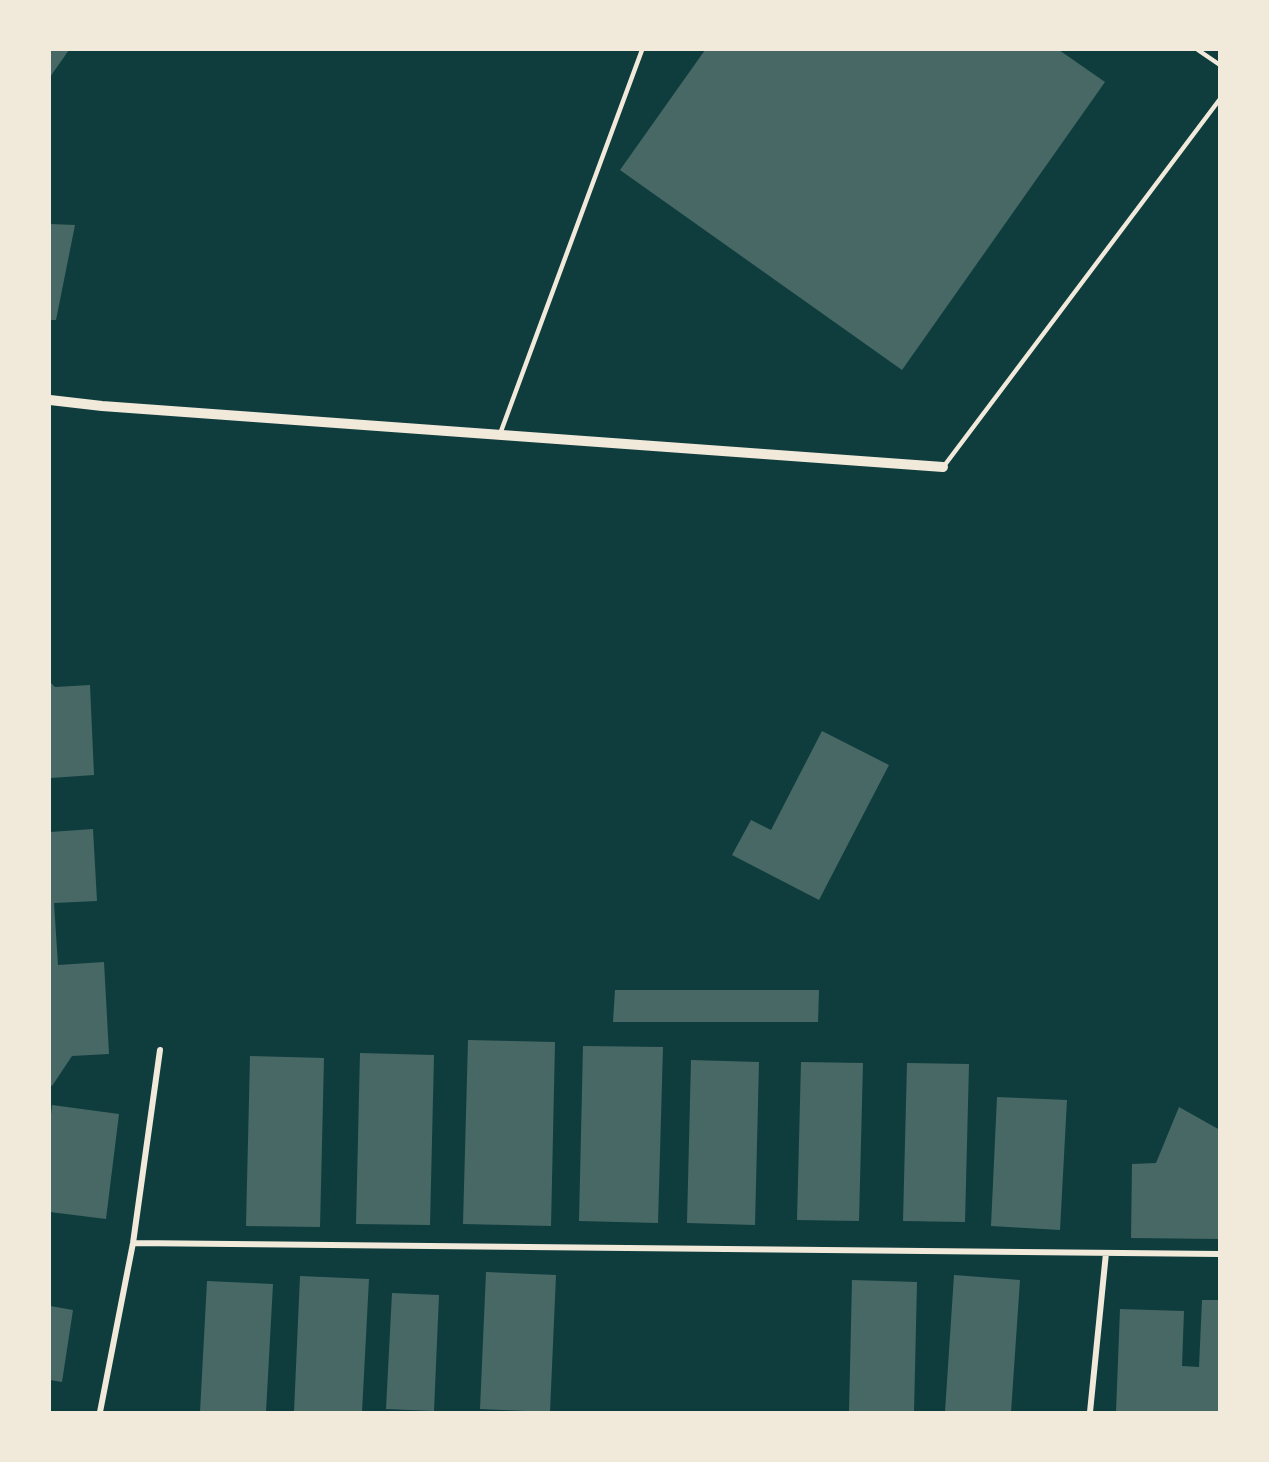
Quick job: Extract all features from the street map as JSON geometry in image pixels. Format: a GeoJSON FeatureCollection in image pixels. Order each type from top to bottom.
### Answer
{"type":"FeatureCollection","features":[{"type":"Feature","properties":{"kind":"street"},"geometry":{"type":"LineString","coordinates":[[50,400],[943,467]]}},
{"type":"Feature","properties":{"kind":"street"},"geometry":{"type":"LineString","coordinates":[[100,1413],[133,1243],[160,1050]]}},
{"type":"Feature","properties":{"kind":"street"},"geometry":{"type":"LineString","coordinates":[[133,1243],[1220,1254]]}},
{"type":"Feature","properties":{"kind":"street"},"geometry":{"type":"LineString","coordinates":[[1090,1413],[1106,1252]]}},
{"type":"Feature","properties":{"kind":"lane"},"geometry":{"type":"LineString","coordinates":[[500,434],[642,50]]}},
{"type":"Feature","properties":{"kind":"lane"},"geometry":{"type":"LineString","coordinates":[[1198,50],[1220,65]]}},
{"type":"Feature","properties":{"kind":"lane"},"geometry":{"type":"LineString","coordinates":[[943,467],[1220,99]]}},
{"type":"Feature","properties":{"kind":"building"},"geometry":{"type":"Polygon","coordinates":[[[50,50],[69,50],[50,77],[50,50]]]}},
{"type":"Feature","properties":{"kind":"building"},"geometry":{"type":"Polygon","coordinates":[[[705,50],[1059,50],[1105,82],[902,370],[620,170],[705,50]]]}},
{"type":"Feature","properties":{"kind":"building"},"geometry":{"type":"Polygon","coordinates":[[[50,224],[75,225],[56,320],[50,320],[50,224]]]}},
{"type":"Feature","properties":{"kind":"building"},"geometry":{"type":"Polygon","coordinates":[[[50,682],[55,687],[90,685],[94,775],[50,778],[50,682]]]}},
{"type":"Feature","properties":{"kind":"building"},"geometry":{"type":"Polygon","coordinates":[[[822,731],[889,765],[819,900],[732,855],[751,820],[771,830],[822,731]]]}},
{"type":"Feature","properties":{"kind":"building"},"geometry":{"type":"Polygon","coordinates":[[[93,829],[97,901],[54,903],[58,965],[104,962],[109,1054],[72,1056],[52,1086],[50,1084],[50,832],[93,829]]]}},
{"type":"Feature","properties":{"kind":"building"},"geometry":{"type":"Polygon","coordinates":[[[615,990],[819,990],[818,1022],[613,1022],[615,990]]]}},
{"type":"Feature","properties":{"kind":"building"},"geometry":{"type":"Polygon","coordinates":[[[468,1040],[555,1042],[551,1226],[463,1224],[468,1040]]]}},
{"type":"Feature","properties":{"kind":"building"},"geometry":{"type":"Polygon","coordinates":[[[583,1046],[663,1047],[658,1223],[579,1221],[583,1046]]]}},
{"type":"Feature","properties":{"kind":"building"},"geometry":{"type":"Polygon","coordinates":[[[360,1053],[434,1055],[430,1225],[356,1224],[360,1053]]]}},
{"type":"Feature","properties":{"kind":"building"},"geometry":{"type":"Polygon","coordinates":[[[250,1056],[324,1058],[320,1227],[246,1226],[250,1056]]]}},
{"type":"Feature","properties":{"kind":"building"},"geometry":{"type":"Polygon","coordinates":[[[691,1060],[759,1062],[755,1225],[687,1223],[691,1060]]]}},
{"type":"Feature","properties":{"kind":"building"},"geometry":{"type":"Polygon","coordinates":[[[801,1062],[863,1063],[859,1221],[797,1220],[801,1062]]]}},
{"type":"Feature","properties":{"kind":"building"},"geometry":{"type":"Polygon","coordinates":[[[907,1063],[969,1064],[965,1222],[903,1221],[907,1063]]]}},
{"type":"Feature","properties":{"kind":"building"},"geometry":{"type":"Polygon","coordinates":[[[997,1097],[1067,1100],[1060,1230],[991,1226],[997,1097]]]}},
{"type":"Feature","properties":{"kind":"building"},"geometry":{"type":"Polygon","coordinates":[[[52,1105],[119,1114],[106,1219],[50,1212],[52,1105]]]}},
{"type":"Feature","properties":{"kind":"building"},"geometry":{"type":"Polygon","coordinates":[[[1179,1107],[1220,1130],[1220,1239],[1131,1238],[1132,1164],[1156,1163],[1179,1107]]]}},
{"type":"Feature","properties":{"kind":"building"},"geometry":{"type":"Polygon","coordinates":[[[486,1272],[556,1275],[550,1412],[480,1409],[486,1272]]]}},
{"type":"Feature","properties":{"kind":"building"},"geometry":{"type":"Polygon","coordinates":[[[954,1275],[1020,1280],[1011,1412],[945,1412],[954,1275]]]}},
{"type":"Feature","properties":{"kind":"building"},"geometry":{"type":"Polygon","coordinates":[[[300,1276],[369,1279],[362,1412],[294,1412],[300,1276]]]}},
{"type":"Feature","properties":{"kind":"building"},"geometry":{"type":"Polygon","coordinates":[[[852,1280],[917,1282],[914,1412],[849,1412],[852,1280]]]}},
{"type":"Feature","properties":{"kind":"building"},"geometry":{"type":"Polygon","coordinates":[[[207,1281],[273,1284],[266,1412],[200,1412],[207,1281]]]}},
{"type":"Feature","properties":{"kind":"building"},"geometry":{"type":"Polygon","coordinates":[[[392,1293],[439,1295],[434,1411],[386,1409],[392,1293]]]}},
{"type":"Feature","properties":{"kind":"building"},"geometry":{"type":"Polygon","coordinates":[[[1202,1300],[1220,1300],[1220,1412],[1116,1412],[1120,1309],[1184,1311],[1182,1366],[1199,1367],[1202,1300]]]}},
{"type":"Feature","properties":{"kind":"building"},"geometry":{"type":"Polygon","coordinates":[[[50,1306],[73,1310],[62,1382],[50,1380],[50,1306]]]}}]}
